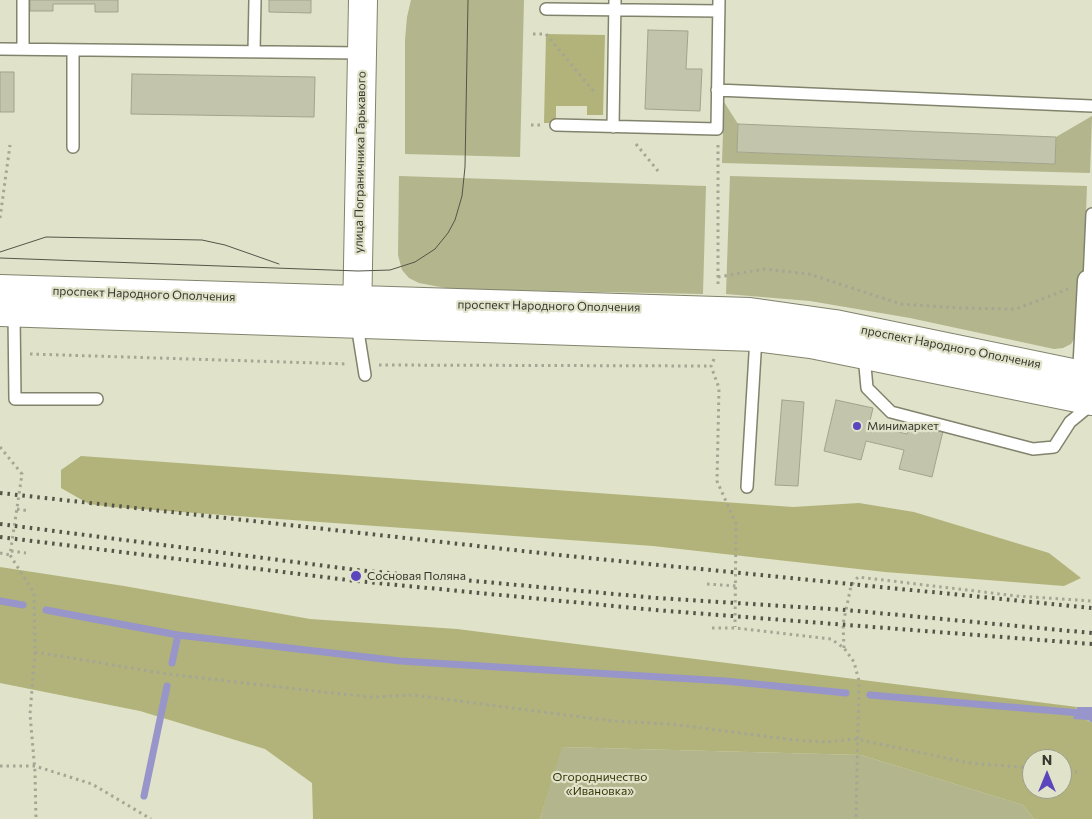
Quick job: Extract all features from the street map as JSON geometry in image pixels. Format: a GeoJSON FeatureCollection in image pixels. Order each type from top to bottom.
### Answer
{"type":"FeatureCollection","features":[{"type":"Feature","properties":{"kind":"street","name":"улица Пограничника Гарькавого"},"geometry":{"type":"LineString","coordinates":[[357,313],[362,53],[367,6]]}},
{"type":"Feature","properties":{"kind":"street"},"geometry":{"type":"LineString","coordinates":[[1088,376],[1090,282]]}},
{"type":"Feature","properties":{"kind":"street","name":"проспект Народного Ополчения"},"geometry":{"type":"LineString","coordinates":[[0,289],[756,337],[811,344],[1092,402]]}},
{"type":"Feature","properties":{"kind":"street","name":"проспект Народного Ополчения"},"geometry":{"type":"LineString","coordinates":[[7,312],[750,312],[834,324],[1088,376]]}},
{"type":"Feature","properties":{"kind":"lane"},"geometry":{"type":"LineString","coordinates":[[23,0],[23,49]]}},
{"type":"Feature","properties":{"kind":"lane"},"geometry":{"type":"LineString","coordinates":[[254,52],[255,0]]}},
{"type":"Feature","properties":{"kind":"lane"},"geometry":{"type":"LineString","coordinates":[[613,127],[614,5]]}},
{"type":"Feature","properties":{"kind":"lane"},"geometry":{"type":"LineString","coordinates":[[546,9],[614,5],[719,6],[717,129],[556,125]]}},
{"type":"Feature","properties":{"kind":"lane"},"geometry":{"type":"LineString","coordinates":[[0,49],[362,53]]}},
{"type":"Feature","properties":{"kind":"lane"},"geometry":{"type":"LineString","coordinates":[[73,50],[73,147]]}},
{"type":"Feature","properties":{"kind":"lane"},"geometry":{"type":"LineString","coordinates":[[717,90],[1092,106]]}},
{"type":"Feature","properties":{"kind":"lane"},"geometry":{"type":"LineString","coordinates":[[1090,282],[1092,214]]}},
{"type":"Feature","properties":{"kind":"lane"},"geometry":{"type":"LineString","coordinates":[[7,312],[14,399],[97,399]]}},
{"type":"Feature","properties":{"kind":"lane"},"geometry":{"type":"LineString","coordinates":[[357,313],[365,375]]}},
{"type":"Feature","properties":{"kind":"lane"},"geometry":{"type":"LineString","coordinates":[[747,487],[756,337]]}},
{"type":"Feature","properties":{"kind":"lane"},"geometry":{"type":"LineString","coordinates":[[864,355],[868,388],[891,412],[1033,449],[1054,447],[1070,422],[1092,402]]}},
{"type":"Feature","properties":{"kind":"path"},"geometry":{"type":"LineString","coordinates":[[533,34],[546,34],[597,96]]}},
{"type":"Feature","properties":{"kind":"path"},"geometry":{"type":"LineString","coordinates":[[717,129],[719,171],[718,293]]}},
{"type":"Feature","properties":{"kind":"path"},"geometry":{"type":"LineString","coordinates":[[630,137],[658,171]]}},
{"type":"Feature","properties":{"kind":"path"},"geometry":{"type":"LineString","coordinates":[[0,218],[10,145]]}},
{"type":"Feature","properties":{"kind":"path"},"geometry":{"type":"LineString","coordinates":[[718,277],[774,270],[809,274],[901,304],[1016,309],[1090,282]]}},
{"type":"Feature","properties":{"kind":"path"},"geometry":{"type":"LineString","coordinates":[[714,358],[711,366],[719,388],[718,481],[736,524],[735,628]]}},
{"type":"Feature","properties":{"kind":"path"},"geometry":{"type":"LineString","coordinates":[[0,447],[22,474],[10,553],[34,593],[35,652],[30,714],[35,766],[36,819]]}},
{"type":"Feature","properties":{"kind":"path"},"geometry":{"type":"LineString","coordinates":[[17,509],[30,511]]}},
{"type":"Feature","properties":{"kind":"path"},"geometry":{"type":"LineString","coordinates":[[0,553],[26,553]]}},
{"type":"Feature","properties":{"kind":"path"},"geometry":{"type":"LineString","coordinates":[[844,648],[843,624],[851,586],[858,577],[1017,596],[1092,601]]}},
{"type":"Feature","properties":{"kind":"path"},"geometry":{"type":"LineString","coordinates":[[707,584],[736,586]]}},
{"type":"Feature","properties":{"kind":"path"},"geometry":{"type":"LineString","coordinates":[[712,628],[735,628],[831,639],[844,648],[854,662],[859,681],[856,739],[856,819]]}},
{"type":"Feature","properties":{"kind":"path"},"geometry":{"type":"LineString","coordinates":[[35,652],[167,674],[323,692],[371,697],[413,695],[612,722],[679,725],[794,740],[826,742],[856,739],[970,763],[1022,767]]}},
{"type":"Feature","properties":{"kind":"path"},"geometry":{"type":"LineString","coordinates":[[0,766],[35,766],[92,784],[151,819]]}},
{"type":"Feature","properties":{"kind":"path"},"geometry":{"type":"LineString","coordinates":[[1072,772],[1076,772]]}},
{"type":"Feature","properties":{"kind":"green space"},"geometry":{"type":"Polygon","coordinates":[[[411,0],[524,0],[520,157],[405,154],[405,40],[411,0]]]}},
{"type":"Feature","properties":{"kind":"green space"},"geometry":{"type":"Polygon","coordinates":[[[546,34],[605,35],[603,115],[587,115],[587,106],[556,106],[556,123],[544,123],[546,34]]]}},
{"type":"Feature","properties":{"kind":"green space"},"geometry":{"type":"Polygon","coordinates":[[[724,102],[738,124],[737,152],[1054,164],[1056,137],[1092,116],[1090,173],[722,163],[724,102]]]}},
{"type":"Feature","properties":{"kind":"green space"},"geometry":{"type":"Polygon","coordinates":[[[399,176],[706,186],[703,294],[451,289],[419,283],[409,278],[402,270],[398,255],[399,176]]]}},
{"type":"Feature","properties":{"kind":"green space"},"geometry":{"type":"Polygon","coordinates":[[[730,176],[1087,186],[1082,326],[1071,344],[1063,348],[1054,349],[910,318],[810,301],[726,294],[730,176]]]}},
{"type":"Feature","properties":{"kind":"green space"},"geometry":{"type":"Polygon","coordinates":[[[81,456],[793,507],[859,503],[914,512],[1049,553],[1081,578],[1064,586],[885,572],[653,546],[112,507],[89,504],[61,488],[61,470],[81,456]]]}},
{"type":"Feature","properties":{"kind":"green space"},"geometry":{"type":"Polygon","coordinates":[[[0,567],[124,586],[310,619],[457,629],[1077,707],[1074,712],[1092,723],[1092,819],[1034,819],[1023,805],[861,755],[562,747],[540,819],[313,819],[312,783],[265,749],[140,711],[0,683],[0,567]]]}},
{"type":"Feature","properties":{"kind":"green space","name":"Огородничество «Ивановка»"},"geometry":{"type":"Polygon","coordinates":[[[561,747],[861,755],[1023,805],[1034,819],[540,819],[561,747]]]}},
{"type":"Feature","properties":{"kind":"water"},"geometry":{"type":"Polygon","coordinates":[[[1077,707],[1092,707],[1092,723],[1088,720],[1073,719],[1077,707]]]}},
{"type":"Feature","properties":{"kind":"building"},"geometry":{"type":"Polygon","coordinates":[[[30,0],[118,0],[118,12],[95,12],[95,4],[53,4],[53,11],[30,11],[30,0]]]}},
{"type":"Feature","properties":{"kind":"building"},"geometry":{"type":"Polygon","coordinates":[[[269,0],[311,0],[311,13],[269,12],[269,0]]]}},
{"type":"Feature","properties":{"kind":"building"},"geometry":{"type":"Polygon","coordinates":[[[648,30],[688,31],[686,69],[702,69],[700,111],[645,109],[648,30]]]}},
{"type":"Feature","properties":{"kind":"building"},"geometry":{"type":"Polygon","coordinates":[[[0,72],[14,72],[14,112],[0,112],[0,72]]]}},
{"type":"Feature","properties":{"kind":"building"},"geometry":{"type":"Polygon","coordinates":[[[132,74],[315,77],[314,117],[131,114],[132,74]]]}},
{"type":"Feature","properties":{"kind":"building"},"geometry":{"type":"Polygon","coordinates":[[[738,124],[1056,137],[1055,164],[737,152],[738,124]]]}},
{"type":"Feature","properties":{"kind":"building"},"geometry":{"type":"Polygon","coordinates":[[[782,400],[804,402],[798,486],[775,485],[782,400]]]}},
{"type":"Feature","properties":{"kind":"building"},"geometry":{"type":"Polygon","coordinates":[[[836,400],[873,408],[869,425],[907,434],[911,420],[944,427],[932,477],[899,469],[904,450],[866,441],[861,460],[824,451],[836,400]]]}},
{"type":"Feature","properties":{"kind":"waterway"},"geometry":{"type":"LineString","coordinates":[[0,601],[23,605]]}},
{"type":"Feature","properties":{"kind":"waterway"},"geometry":{"type":"LineString","coordinates":[[46,610],[178,635],[400,661],[725,681],[846,693]]}},
{"type":"Feature","properties":{"kind":"waterway"},"geometry":{"type":"LineString","coordinates":[[172,663],[178,635]]}},
{"type":"Feature","properties":{"kind":"waterway"},"geometry":{"type":"LineString","coordinates":[[144,796],[167,686]]}},
{"type":"Feature","properties":{"kind":"waterway"},"geometry":{"type":"LineString","coordinates":[[870,695],[1092,714]]}},
{"type":"Feature","properties":{"kind":"tram line"},"geometry":{"type":"LineString","coordinates":[[0,258],[358,271],[390,270],[415,262],[435,249],[448,233],[455,220],[462,196],[465,167],[468,0]]}},
{"type":"Feature","properties":{"kind":"tram line"},"geometry":{"type":"LineString","coordinates":[[0,252],[46,237],[202,240],[225,245],[279,264]]}},
{"type":"Feature","properties":{"kind":"railway"},"geometry":{"type":"LineString","coordinates":[[0,493],[559,555],[1092,608]]}},
{"type":"Feature","properties":{"kind":"railway"},"geometry":{"type":"LineString","coordinates":[[0,524],[357,570],[657,598],[846,610],[1092,633]]}},
{"type":"Feature","properties":{"kind":"railway"},"geometry":{"type":"LineString","coordinates":[[0,537],[356,581],[655,610],[1092,644]]}},
{"type":"Feature","properties":{"kind":"place","name":"Минимаркет"},"geometry":{"type":"Point","coordinates":[857,426]}},
{"type":"Feature","properties":{"kind":"place","name":"Сосновая Поляна"},"geometry":{"type":"Point","coordinates":[356,576]}}]}
